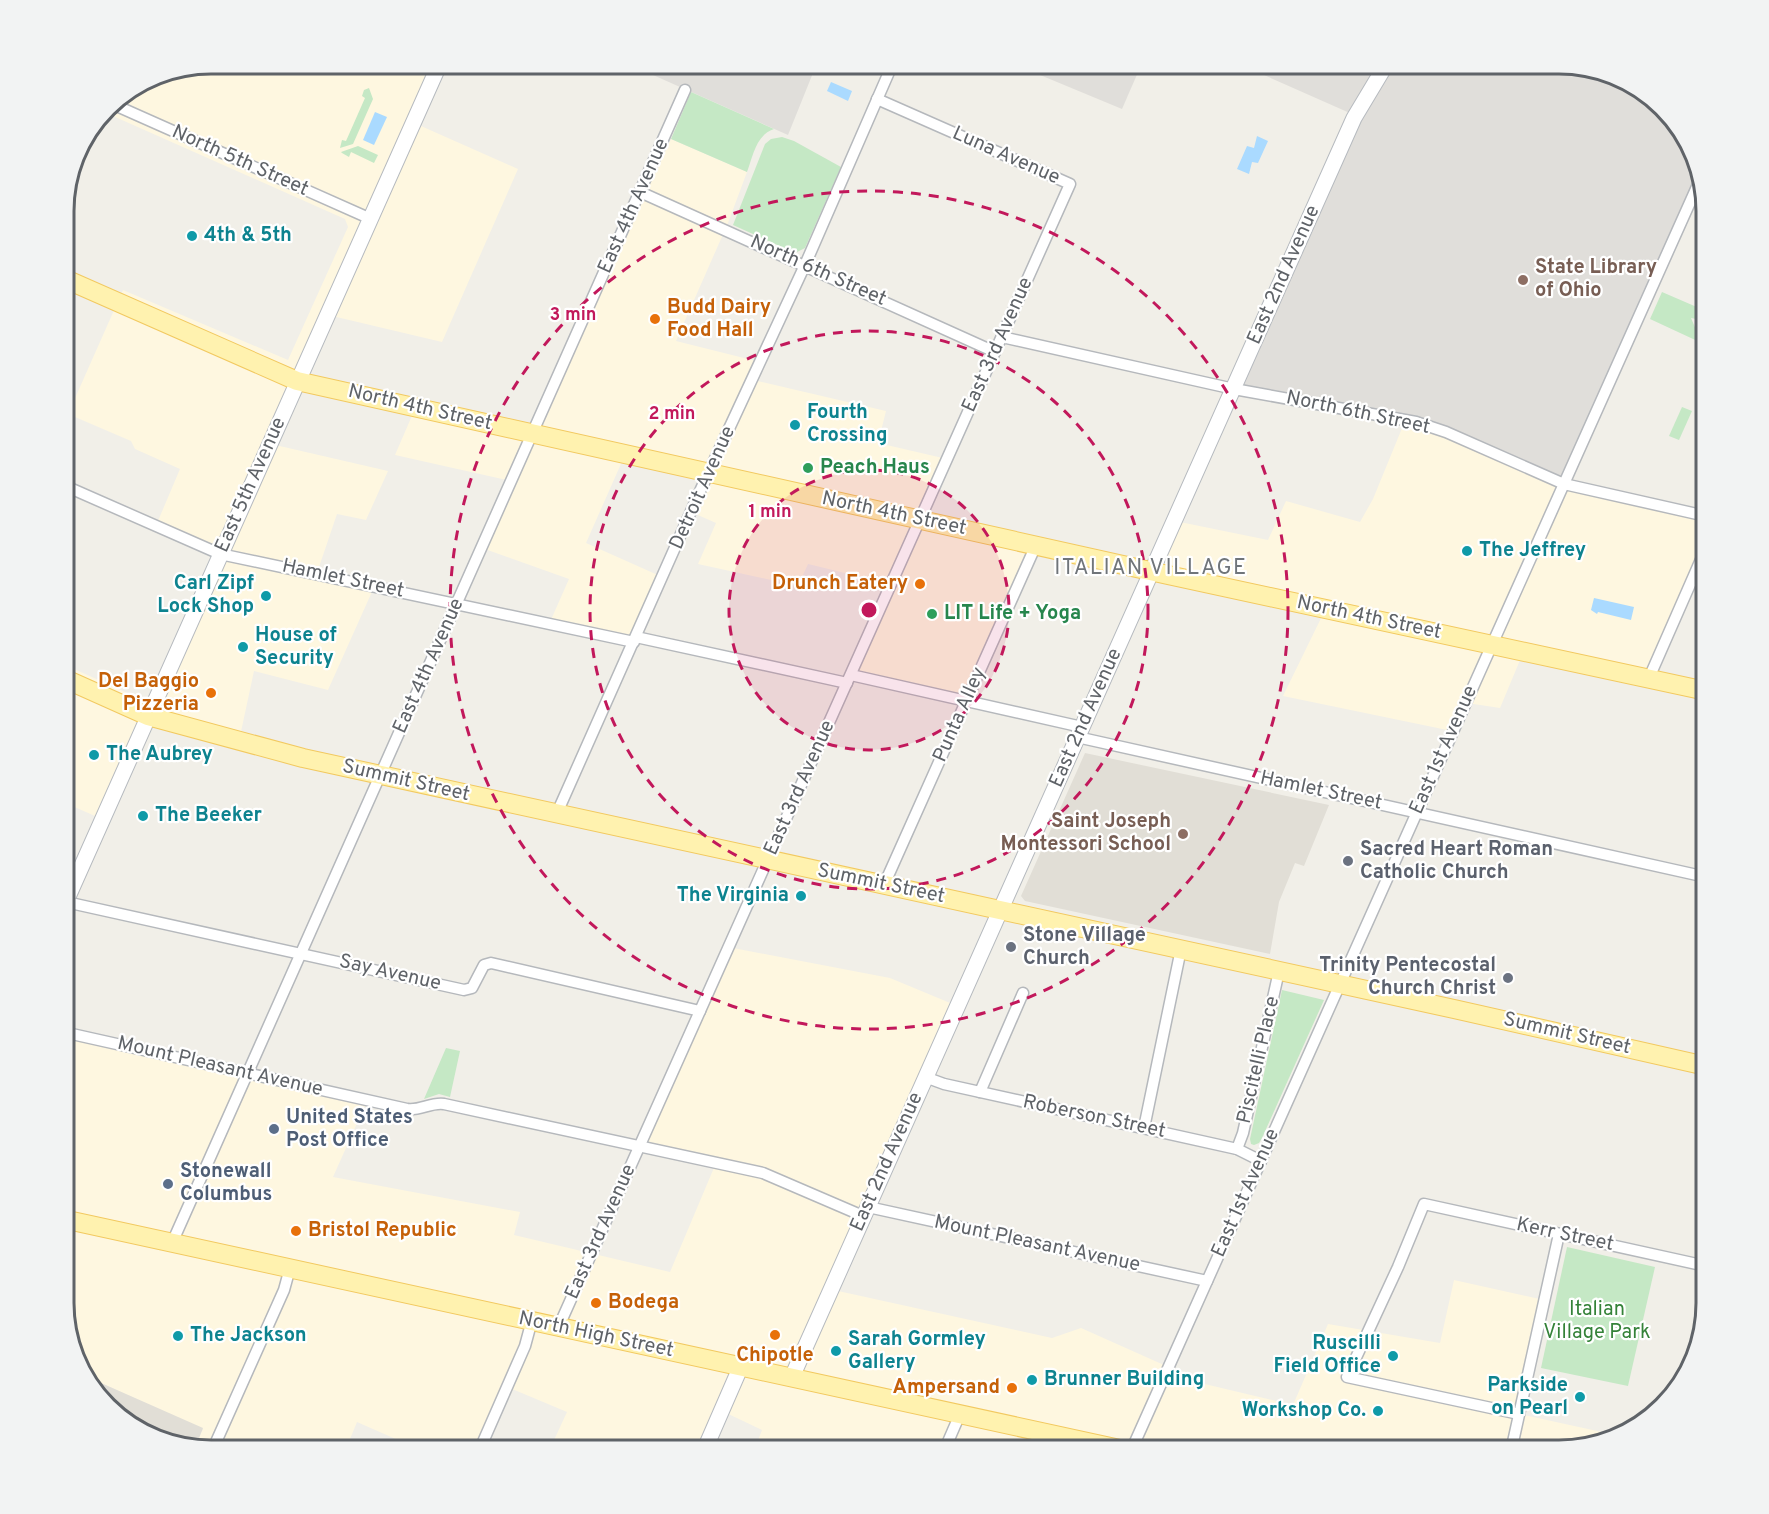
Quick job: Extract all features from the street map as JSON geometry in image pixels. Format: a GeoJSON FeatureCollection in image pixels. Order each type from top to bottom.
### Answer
{"type":"FeatureCollection","features":[{"type":"Feature","properties":{"kind":"main road","name":"North 4th Street"},"geometry":{"type":"LineString","coordinates":[[74,283],[297,381],[1696,690]]}},
{"type":"Feature","properties":{"kind":"main road","name":"Summit Street"},"geometry":{"type":"LineString","coordinates":[[74,683],[148,716],[303,758],[1696,1064]]}},
{"type":"Feature","properties":{"kind":"main road","name":"North High Street"},"geometry":{"type":"LineString","coordinates":[[74,1221],[1079,1440]]}},
{"type":"Feature","properties":{"kind":"street","name":"East 5th Avenue"},"geometry":{"type":"LineString","coordinates":[[74,885],[434,74]]}},
{"type":"Feature","properties":{"kind":"street","name":"Detroit Avenue"},"geometry":{"type":"LineString","coordinates":[[557,813],[805,265],[888,74]]}},
{"type":"Feature","properties":{"kind":"street","name":"East 2nd Avenue"},"geometry":{"type":"LineString","coordinates":[[792,1377],[1354,118],[1380,74]]}},
{"type":"Feature","properties":{"kind":"street","name":"East 4th Avenue"},"geometry":{"type":"LineString","coordinates":[[172,1243],[685,90]]}},
{"type":"Feature","properties":{"kind":"street","name":"Luna Avenue"},"geometry":{"type":"LineString","coordinates":[[878,99],[1070,184],[1040,250]]}},
{"type":"Feature","properties":{"kind":"street","name":"North 5th Street"},"geometry":{"type":"LineString","coordinates":[[120,107],[370,219]]}},
{"type":"Feature","properties":{"kind":"street","name":"North 6th Street"},"geometry":{"type":"LineString","coordinates":[[640,192],[995,351]]}},
{"type":"Feature","properties":{"kind":"street","name":"East 1st Avenue"},"geometry":{"type":"LineString","coordinates":[[1135,1440],[1694,193]]}},
{"type":"Feature","properties":{"kind":"street","name":"East 3rd Avenue"},"geometry":{"type":"LineString","coordinates":[[559,1326],[1040,250]]}},
{"type":"Feature","properties":{"kind":"street","name":"North 6th Street"},"geometry":{"type":"LineString","coordinates":[[1002,337],[1234,388],[1416,422],[1446,432],[1564,484],[1696,514]]}},
{"type":"Feature","properties":{"kind":"street","name":"Hamlet Street"},"geometry":{"type":"LineString","coordinates":[[74,490],[220,554],[635,639],[966,702],[1080,732],[1416,812],[1696,875]]}},
{"type":"Feature","properties":{"kind":"street","name":"Punta Alley"},"geometry":{"type":"LineString","coordinates":[[884,885],[1036,545]]}},
{"type":"Feature","properties":{"kind":"street"},"geometry":{"type":"LineString","coordinates":[[1649,678],[1696,572]]}},
{"type":"Feature","properties":{"kind":"street","name":"Say Avenue"},"geometry":{"type":"LineString","coordinates":[[74,907],[300,953],[464,990],[472,988],[484,965],[491,963],[700,1011]]}},
{"type":"Feature","properties":{"kind":"street"},"geometry":{"type":"LineString","coordinates":[[1144,1128],[1181,950]]}},
{"type":"Feature","properties":{"kind":"street","name":"Piscitelli Place"},"geometry":{"type":"LineString","coordinates":[[1237,1149],[1243,1133],[1279,971]]}},
{"type":"Feature","properties":{"kind":"street"},"geometry":{"type":"LineString","coordinates":[[980,1092],[1023,993]]}},
{"type":"Feature","properties":{"kind":"street","name":"Mount Pleasant Avenue"},"geometry":{"type":"LineString","coordinates":[[74,1034],[407,1109],[418,1109],[438,1103],[640,1145],[763,1173],[866,1211],[1207,1281]]}},
{"type":"Feature","properties":{"kind":"street","name":"Roberson Street"},"geometry":{"type":"LineString","coordinates":[[925,1077],[944,1084],[1237,1149],[1261,1161]]}},
{"type":"Feature","properties":{"kind":"street","name":"Kerr Street"},"geometry":{"type":"LineString","coordinates":[[1519,1414],[1347,1377],[1398,1267],[1424,1204],[1696,1264]]}},
{"type":"Feature","properties":{"kind":"street"},"geometry":{"type":"LineString","coordinates":[[1513,1440],[1558,1234]]}},
{"type":"Feature","properties":{"kind":"street"},"geometry":{"type":"LineString","coordinates":[[217,1440],[284,1290],[290,1268]]}},
{"type":"Feature","properties":{"kind":"street"},"geometry":{"type":"LineString","coordinates":[[483,1440],[525,1346],[531,1320]]}},
{"type":"Feature","properties":{"kind":"street"},"geometry":{"type":"LineString","coordinates":[[709,1440],[741,1366]]}},
{"type":"Feature","properties":{"kind":"street"},"geometry":{"type":"LineString","coordinates":[[949,1440],[960,1414]]}},
{"type":"Feature","properties":{"kind":"shaded area"},"geometry":{"type":"Polygon","coordinates":[[[201,74],[430,74],[412,122],[518,169],[442,342],[328,315],[271,444],[388,471],[366,520],[337,514],[317,573],[375,585],[328,690],[254,671],[239,741],[146,719],[102,819],[74,807],[74,669],[154,705],[218,556],[155,528],[180,469],[135,449],[131,441],[74,417],[74,400],[123,290],[288,360],[348,227],[345,219],[112,115],[142,92],[184,76],[201,74]]]}},
{"type":"Feature","properties":{"kind":"shaded area"},"geometry":{"type":"Polygon","coordinates":[[[651,74],[813,74],[788,135],[651,74]]]}},
{"type":"Feature","properties":{"kind":"shaded area"},"geometry":{"type":"Polygon","coordinates":[[[1038,74],[1137,74],[1122,109],[1038,74]]]}},
{"type":"Feature","properties":{"kind":"shaded area"},"geometry":{"type":"Polygon","coordinates":[[[1262,74],[1577,75],[1603,81],[1635,97],[1662,120],[1677,142],[1691,175],[1694,195],[1564,484],[1452,432],[1234,389],[1352,114],[1262,74]]]}},
{"type":"Feature","properties":{"kind":"shaded area"},"geometry":{"type":"Polygon","coordinates":[[[671,139],[747,172],[728,223],[676,341],[760,362],[753,380],[886,411],[878,443],[947,459],[922,517],[1037,543],[965,702],[848,675],[890,584],[808,564],[798,586],[698,564],[716,523],[691,512],[708,474],[624,457],[586,543],[660,576],[632,640],[550,622],[569,579],[482,548],[511,481],[395,455],[414,411],[533,434],[671,139]]]}},
{"type":"Feature","properties":{"kind":"shaded area"},"geometry":{"type":"Polygon","coordinates":[[[1407,416],[1564,484],[1452,731],[1283,696],[1325,610],[1153,571],[1175,521],[1268,540],[1286,501],[1360,522],[1373,499],[1407,416]]]}},
{"type":"Feature","properties":{"kind":"shaded area"},"geometry":{"type":"Polygon","coordinates":[[[1565,486],[1696,516],[1696,568],[1646,680],[1523,653],[1500,708],[1467,703],[1565,486]]]}},
{"type":"Feature","properties":{"kind":"shaded area","name":"Saint Joseph Montessori School"},"geometry":{"type":"Polygon","coordinates":[[[1085,753],[1329,805],[1304,866],[1295,863],[1279,902],[1270,954],[1025,901],[1021,896],[1085,753]]]}},
{"type":"Feature","properties":{"kind":"shaded area"},"geometry":{"type":"Polygon","coordinates":[[[728,947],[890,978],[955,1005],[829,1289],[1052,1338],[1081,1328],[1164,1365],[1171,1376],[1293,1405],[1328,1324],[1440,1343],[1454,1280],[1544,1300],[1520,1414],[1604,1433],[1577,1439],[1559,1440],[758,1440],[762,1430],[720,1410],[708,1440],[554,1440],[567,1412],[505,1386],[482,1440],[398,1440],[357,1422],[350,1440],[201,1440],[198,1440],[203,1429],[98,1382],[84,1356],[78,1339],[74,1313],[74,1040],[367,1101],[333,1177],[520,1212],[514,1235],[670,1272],[716,1163],[638,1143],[728,947]]]}},
{"type":"Feature","properties":{"kind":"shaded area"},"geometry":{"type":"Polygon","coordinates":[[[98,1382],[203,1428],[198,1440],[175,1436],[158,1430],[120,1407],[98,1382]]]}},
{"type":"Feature","properties":{"kind":"green space"},"geometry":{"type":"Polygon","coordinates":[[[369,88],[373,99],[353,144],[340,148],[342,140],[346,141],[365,98],[362,96],[364,90],[369,88]]]}},
{"type":"Feature","properties":{"kind":"green space"},"geometry":{"type":"Polygon","coordinates":[[[691,92],[774,129],[759,141],[747,172],[671,139],[691,92]]]}},
{"type":"Feature","properties":{"kind":"green space"},"geometry":{"type":"Polygon","coordinates":[[[782,137],[794,141],[841,167],[805,248],[795,253],[733,225],[765,144],[771,139],[782,137]]]}},
{"type":"Feature","properties":{"kind":"green space"},"geometry":{"type":"Polygon","coordinates":[[[358,146],[378,155],[374,163],[351,152],[349,157],[341,152],[358,146]]]}},
{"type":"Feature","properties":{"kind":"green space"},"geometry":{"type":"Polygon","coordinates":[[[1662,292],[1696,307],[1696,319],[1691,318],[1696,330],[1696,340],[1650,319],[1662,292]]]}},
{"type":"Feature","properties":{"kind":"green space"},"geometry":{"type":"Polygon","coordinates":[[[1682,407],[1692,411],[1679,440],[1669,436],[1682,407]]]}},
{"type":"Feature","properties":{"kind":"green space"},"geometry":{"type":"Polygon","coordinates":[[[1282,990],[1324,1000],[1262,1138],[1254,1145],[1251,1144],[1250,1139],[1282,990]]]}},
{"type":"Feature","properties":{"kind":"green space"},"geometry":{"type":"Polygon","coordinates":[[[446,1048],[460,1051],[450,1097],[439,1094],[424,1099],[446,1048]]]}},
{"type":"Feature","properties":{"kind":"green space","name":"Italian Village Park"},"geometry":{"type":"Polygon","coordinates":[[[1567,1247],[1655,1267],[1628,1386],[1541,1368],[1567,1247]]]}},
{"type":"Feature","properties":{"kind":"water"},"geometry":{"type":"Polygon","coordinates":[[[831,82],[852,91],[848,101],[827,91],[831,82]]]}},
{"type":"Feature","properties":{"kind":"water"},"geometry":{"type":"Polygon","coordinates":[[[375,112],[387,117],[374,145],[363,140],[375,112]]]}},
{"type":"Feature","properties":{"kind":"water"},"geometry":{"type":"Polygon","coordinates":[[[1257,136],[1268,141],[1258,163],[1252,162],[1249,174],[1237,169],[1247,146],[1254,148],[1257,136]]]}},
{"type":"Feature","properties":{"kind":"water"},"geometry":{"type":"Polygon","coordinates":[[[1594,598],[1634,607],[1631,620],[1598,612],[1597,614],[1591,610],[1594,598]]]}},
{"type":"Feature","properties":{"kind":"place","name":"4th & 5th"},"geometry":{"type":"Point","coordinates":[192,236]}},
{"type":"Feature","properties":{"kind":"place","name":"State Library of Ohio"},"geometry":{"type":"Point","coordinates":[1523,280]}},
{"type":"Feature","properties":{"kind":"place","name":"Budd Dairy Food Hall"},"geometry":{"type":"Point","coordinates":[655,319]}},
{"type":"Feature","properties":{"kind":"place","name":"Fourth Crossing"},"geometry":{"type":"Point","coordinates":[795,425]}},
{"type":"Feature","properties":{"kind":"place","name":"Peach Haus"},"geometry":{"type":"Point","coordinates":[808,468]}},
{"type":"Feature","properties":{"kind":"place","name":"The Jeffrey"},"geometry":{"type":"Point","coordinates":[1467,551]}},
{"type":"Feature","properties":{"kind":"place","name":"Drunch Eatery"},"geometry":{"type":"Point","coordinates":[920,584]}},
{"type":"Feature","properties":{"kind":"place","name":"Carl Zipf Lock Shop"},"geometry":{"type":"Point","coordinates":[266,596]}},
{"type":"Feature","properties":{"kind":"place","name":"LIT Life + Yoga"},"geometry":{"type":"Point","coordinates":[932,614]}},
{"type":"Feature","properties":{"kind":"place","name":"House of Security"},"geometry":{"type":"Point","coordinates":[243,647]}},
{"type":"Feature","properties":{"kind":"place","name":"Del Baggio Pizzeria"},"geometry":{"type":"Point","coordinates":[211,693]}},
{"type":"Feature","properties":{"kind":"place","name":"The Aubrey"},"geometry":{"type":"Point","coordinates":[94,755]}},
{"type":"Feature","properties":{"kind":"place","name":"The Beeker"},"geometry":{"type":"Point","coordinates":[143,816]}},
{"type":"Feature","properties":{"kind":"place","name":"Saint Joseph Montessori School"},"geometry":{"type":"Point","coordinates":[1183,834]}},
{"type":"Feature","properties":{"kind":"place","name":"Sacred Heart Roman Catholic Church"},"geometry":{"type":"Point","coordinates":[1348,861]}},
{"type":"Feature","properties":{"kind":"place","name":"The Virginia"},"geometry":{"type":"Point","coordinates":[801,896]}},
{"type":"Feature","properties":{"kind":"place","name":"Stone Village Church"},"geometry":{"type":"Point","coordinates":[1011,947]}},
{"type":"Feature","properties":{"kind":"place","name":"Trinity Pentecostal Church Christ"},"geometry":{"type":"Point","coordinates":[1508,978]}},
{"type":"Feature","properties":{"kind":"place","name":"United States Post Office"},"geometry":{"type":"Point","coordinates":[274,1129]}},
{"type":"Feature","properties":{"kind":"place","name":"Stonewall Columbus"},"geometry":{"type":"Point","coordinates":[168,1184]}},
{"type":"Feature","properties":{"kind":"place","name":"Bristol Republic"},"geometry":{"type":"Point","coordinates":[296,1231]}},
{"type":"Feature","properties":{"kind":"place","name":"Bodega"},"geometry":{"type":"Point","coordinates":[596,1303]}},
{"type":"Feature","properties":{"kind":"place","name":"Chipotle"},"geometry":{"type":"Point","coordinates":[775,1335]}},
{"type":"Feature","properties":{"kind":"place","name":"The Jackson"},"geometry":{"type":"Point","coordinates":[178,1336]}},
{"type":"Feature","properties":{"kind":"place","name":"Sarah Gormley Gallery"},"geometry":{"type":"Point","coordinates":[836,1351]}},
{"type":"Feature","properties":{"kind":"place","name":"Ruscilli Field Office"},"geometry":{"type":"Point","coordinates":[1393,1356]}},
{"type":"Feature","properties":{"kind":"place","name":"Brunner Building"},"geometry":{"type":"Point","coordinates":[1032,1380]}},
{"type":"Feature","properties":{"kind":"place","name":"Ampersand"},"geometry":{"type":"Point","coordinates":[1012,1388]}},
{"type":"Feature","properties":{"kind":"place","name":"Parkside on Pearl"},"geometry":{"type":"Point","coordinates":[1580,1397]}},
{"type":"Feature","properties":{"kind":"place","name":"Workshop Co."},"geometry":{"type":"Point","coordinates":[1378,1411]}},
{"type":"Feature","properties":{"kind":"district","name":"ITALIAN VILLAGE"},"geometry":{"type":"Point","coordinates":[1151,568]}}]}
